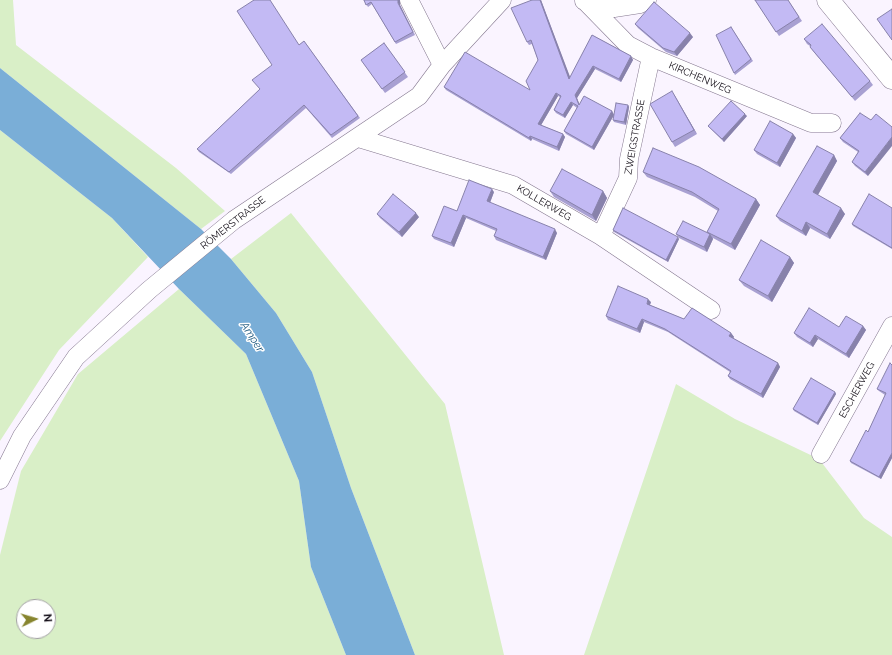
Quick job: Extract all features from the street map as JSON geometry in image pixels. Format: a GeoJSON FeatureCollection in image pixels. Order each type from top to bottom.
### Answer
{"type":"FeatureCollection","features":[{"type":"Feature","properties":{"kind":"street"},"geometry":{"type":"LineString","coordinates":[[409,0],[442,65]]}},
{"type":"Feature","properties":{"kind":"street","name":"RÖMERSTRASSE"},"geometry":{"type":"LineString","coordinates":[[0,480],[22,436],[76,356],[234,220],[419,96],[442,65],[502,0]]}},
{"type":"Feature","properties":{"kind":"street"},"geometry":{"type":"LineString","coordinates":[[583,1],[614,8],[640,4],[647,0]]}},
{"type":"Feature","properties":{"kind":"street"},"geometry":{"type":"LineString","coordinates":[[828,0],[892,78]]}},
{"type":"Feature","properties":{"kind":"street","name":"KIRCHENWEG"},"geometry":{"type":"LineString","coordinates":[[583,1],[628,45],[651,57],[811,123],[832,123]]}},
{"type":"Feature","properties":{"kind":"street","name":"ZWEIGSTRASSE"},"geometry":{"type":"LineString","coordinates":[[601,236],[628,178],[629,159],[651,57]]}},
{"type":"Feature","properties":{"kind":"street","name":"KOLLERWEG"},"geometry":{"type":"LineString","coordinates":[[358,138],[513,185],[601,236],[711,310]]}},
{"type":"Feature","properties":{"kind":"street","name":"ESCHERWEG"},"geometry":{"type":"LineString","coordinates":[[822,454],[892,326]]}},
{"type":"Feature","properties":{"kind":"green space"},"geometry":{"type":"Polygon","coordinates":[[[0,0],[13,0],[16,45],[176,168],[225,211],[201,229],[0,68],[0,0]]]}},
{"type":"Feature","properties":{"kind":"green space"},"geometry":{"type":"Polygon","coordinates":[[[0,130],[112,218],[148,257],[59,350],[0,441],[0,130]]]}},
{"type":"Feature","properties":{"kind":"green space"},"geometry":{"type":"Polygon","coordinates":[[[291,213],[445,404],[504,655],[415,655],[351,488],[312,372],[276,313],[231,259],[291,213]]]}},
{"type":"Feature","properties":{"kind":"green space"},"geometry":{"type":"Polygon","coordinates":[[[179,289],[246,354],[299,481],[311,567],[346,655],[0,655],[0,555],[21,471],[78,374],[179,289]]]}},
{"type":"Feature","properties":{"kind":"green space"},"geometry":{"type":"Polygon","coordinates":[[[676,384],[735,419],[819,459],[864,518],[892,537],[892,655],[584,655],[676,384]]]}},
{"type":"Feature","properties":{"kind":"water","name":"Amper"},"geometry":{"type":"Polygon","coordinates":[[[0,68],[201,229],[231,259],[276,313],[312,372],[351,488],[415,655],[346,655],[311,567],[299,481],[246,354],[179,289],[112,218],[0,130],[0,68]]]}},
{"type":"Feature","properties":{"kind":"building"},"geometry":{"type":"Polygon","coordinates":[[[254,0],[270,0],[299,45],[304,41],[358,116],[331,135],[304,105],[229,172],[197,149],[260,89],[252,80],[272,65],[237,11],[254,0]]]}},
{"type":"Feature","properties":{"kind":"building"},"geometry":{"type":"Polygon","coordinates":[[[364,0],[398,0],[398,3],[413,32],[395,42],[371,2],[366,5],[364,0]]]}},
{"type":"Feature","properties":{"kind":"building"},"geometry":{"type":"Polygon","coordinates":[[[532,0],[540,0],[569,79],[592,35],[631,56],[619,79],[593,66],[575,95],[579,105],[584,96],[612,111],[592,147],[564,131],[578,106],[571,102],[563,115],[554,110],[561,96],[556,93],[538,124],[563,134],[557,147],[530,136],[529,138],[444,87],[465,52],[530,90],[526,81],[538,60],[531,40],[527,42],[511,8],[532,0]]]}},
{"type":"Feature","properties":{"kind":"building"},"geometry":{"type":"Polygon","coordinates":[[[755,0],[788,0],[799,17],[776,32],[755,0]]]}},
{"type":"Feature","properties":{"kind":"building"},"geometry":{"type":"Polygon","coordinates":[[[654,2],[690,33],[674,52],[663,48],[635,24],[654,2]]]}},
{"type":"Feature","properties":{"kind":"building"},"geometry":{"type":"Polygon","coordinates":[[[892,9],[892,40],[877,19],[892,9]]]}},
{"type":"Feature","properties":{"kind":"building"},"geometry":{"type":"Polygon","coordinates":[[[822,24],[870,81],[852,97],[810,47],[811,45],[804,39],[822,24]]]}},
{"type":"Feature","properties":{"kind":"building"},"geometry":{"type":"Polygon","coordinates":[[[731,27],[751,59],[734,73],[716,35],[731,27]]]}},
{"type":"Feature","properties":{"kind":"building"},"geometry":{"type":"Polygon","coordinates":[[[384,43],[405,72],[382,89],[361,60],[384,43]]]}},
{"type":"Feature","properties":{"kind":"building"},"geometry":{"type":"Polygon","coordinates":[[[672,91],[694,130],[672,142],[650,104],[672,91]]]}},
{"type":"Feature","properties":{"kind":"building"},"geometry":{"type":"Polygon","coordinates":[[[731,101],[745,114],[722,139],[708,126],[731,101]]]}},
{"type":"Feature","properties":{"kind":"building"},"geometry":{"type":"Polygon","coordinates":[[[616,103],[628,105],[624,122],[613,120],[616,103]]]}},
{"type":"Feature","properties":{"kind":"building"},"geometry":{"type":"Polygon","coordinates":[[[860,113],[871,120],[876,114],[892,127],[892,137],[865,172],[852,162],[859,151],[840,138],[860,113]]]}},
{"type":"Feature","properties":{"kind":"building"},"geometry":{"type":"Polygon","coordinates":[[[770,121],[793,134],[777,163],[754,150],[770,121]]]}},
{"type":"Feature","properties":{"kind":"building"},"geometry":{"type":"Polygon","coordinates":[[[817,146],[834,155],[813,192],[841,208],[827,234],[806,222],[802,231],[776,216],[817,146]]]}},
{"type":"Feature","properties":{"kind":"building"},"geometry":{"type":"Polygon","coordinates":[[[653,148],[699,167],[756,199],[731,244],[707,232],[719,209],[692,192],[643,172],[653,148]]]}},
{"type":"Feature","properties":{"kind":"building"},"geometry":{"type":"Polygon","coordinates":[[[562,169],[603,191],[592,215],[550,191],[562,169]]]}},
{"type":"Feature","properties":{"kind":"building"},"geometry":{"type":"Polygon","coordinates":[[[469,180],[492,189],[487,201],[555,229],[543,257],[494,236],[497,229],[463,215],[451,243],[432,236],[444,206],[457,211],[469,180]]]}},
{"type":"Feature","properties":{"kind":"building"},"geometry":{"type":"Polygon","coordinates":[[[393,194],[416,213],[399,232],[377,214],[393,194]]]}},
{"type":"Feature","properties":{"kind":"building"},"geometry":{"type":"Polygon","coordinates":[[[869,194],[892,208],[892,248],[852,224],[869,194]]]}},
{"type":"Feature","properties":{"kind":"building"},"geometry":{"type":"Polygon","coordinates":[[[623,208],[678,237],[666,260],[613,230],[623,208]]]}},
{"type":"Feature","properties":{"kind":"building"},"geometry":{"type":"Polygon","coordinates":[[[683,221],[710,234],[704,247],[676,234],[683,221]]]}},
{"type":"Feature","properties":{"kind":"building"},"geometry":{"type":"Polygon","coordinates":[[[761,240],[790,257],[768,296],[739,280],[761,240]]]}},
{"type":"Feature","properties":{"kind":"building"},"geometry":{"type":"Polygon","coordinates":[[[618,286],[648,299],[647,304],[684,319],[692,308],[731,333],[729,336],[778,363],[761,394],[728,376],[731,371],[665,329],[642,319],[637,329],[606,316],[618,286]]]}},
{"type":"Feature","properties":{"kind":"building"},"geometry":{"type":"Polygon","coordinates":[[[809,308],[839,327],[846,316],[863,326],[846,354],[815,335],[810,343],[794,333],[809,308]]]}},
{"type":"Feature","properties":{"kind":"building"},"geometry":{"type":"Polygon","coordinates":[[[890,363],[892,365],[892,453],[879,477],[850,461],[866,430],[868,432],[886,393],[877,389],[890,363]]]}},
{"type":"Feature","properties":{"kind":"building"},"geometry":{"type":"Polygon","coordinates":[[[811,378],[835,392],[817,423],[793,409],[811,378]]]}}]}
